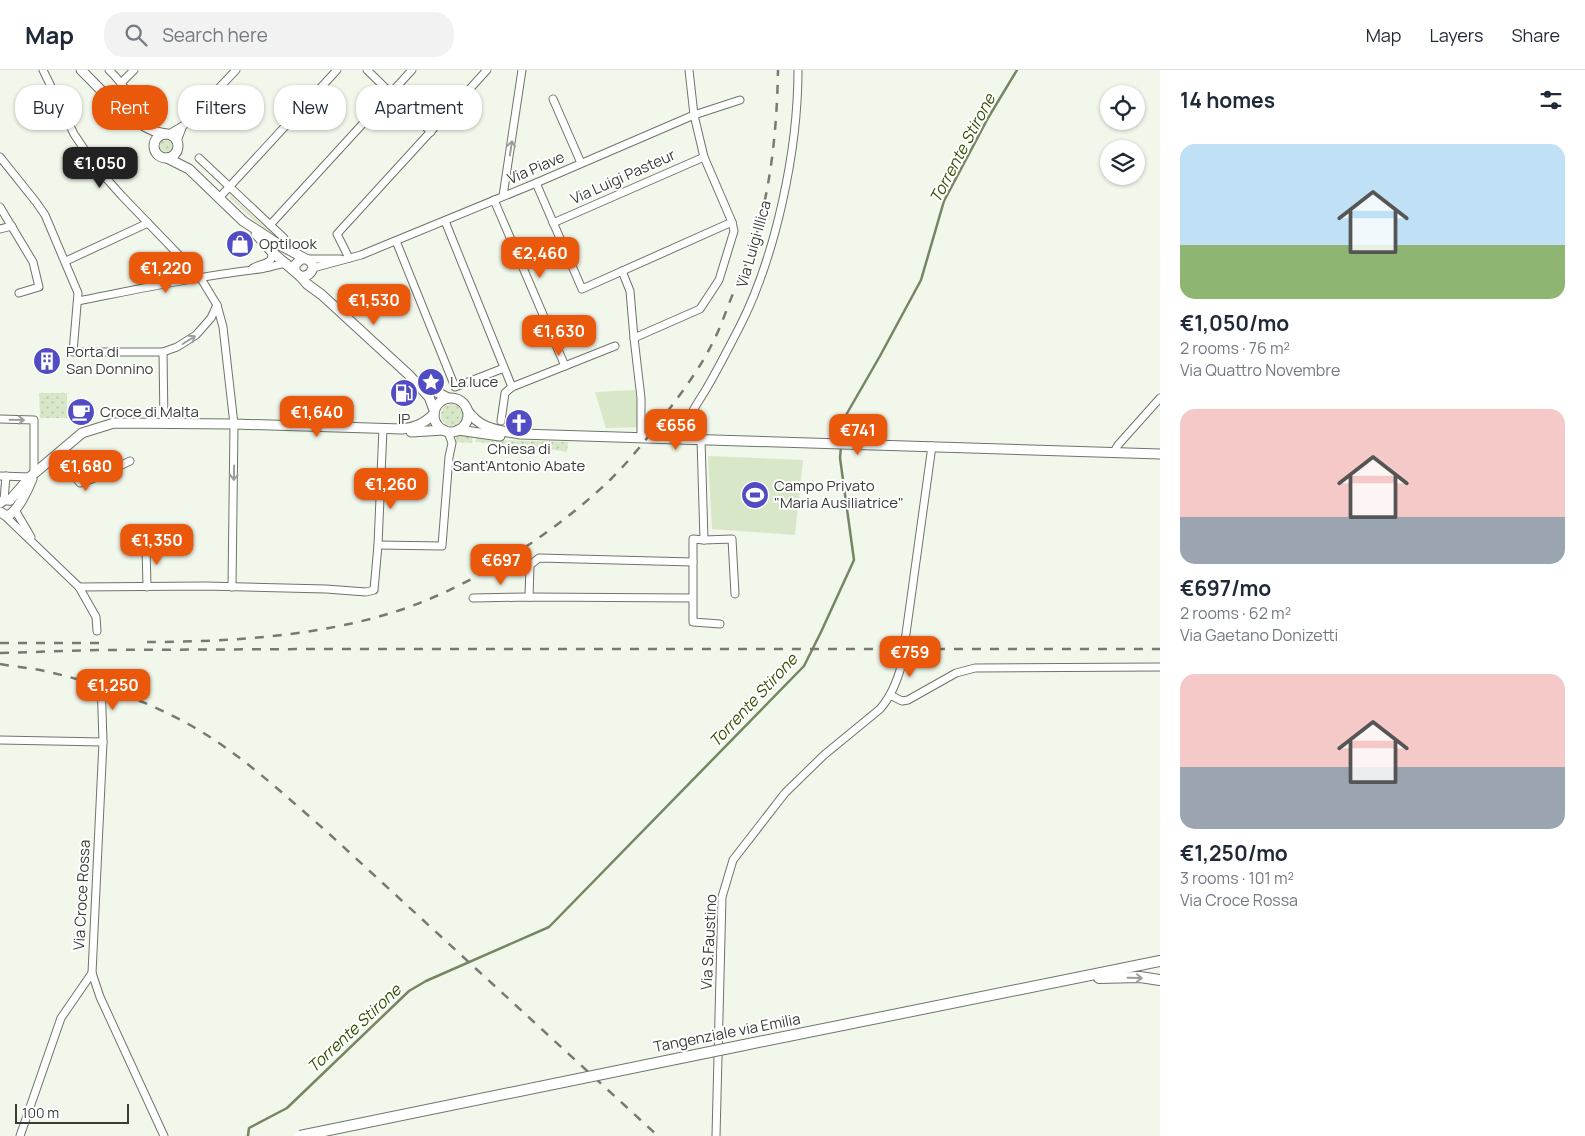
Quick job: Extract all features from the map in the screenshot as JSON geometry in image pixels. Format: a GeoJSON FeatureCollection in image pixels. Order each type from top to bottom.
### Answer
{"type":"FeatureCollection","features":[{"type":"Feature","properties":{"kind":"main road"},"geometry":{"type":"LineString","coordinates":[[81,70],[97,85]]}},
{"type":"Feature","properties":{"kind":"main road"},"geometry":{"type":"LineString","coordinates":[[146,130],[158,154],[189,170],[250,227],[278,247],[306,258],[312,263],[316,286],[322,295]]}},
{"type":"Feature","properties":{"kind":"main road"},"geometry":{"type":"LineString","coordinates":[[151,130],[157,133],[168,134],[178,143],[181,156],[189,170]]}},
{"type":"Feature","properties":{"kind":"main road"},"geometry":{"type":"LineString","coordinates":[[154,145],[156,138],[168,134]]}},
{"type":"Feature","properties":{"kind":"main road"},"geometry":{"type":"LineString","coordinates":[[167,158],[175,154],[178,143]]}},
{"type":"Feature","properties":{"kind":"main road"},"geometry":{"type":"LineString","coordinates":[[278,247],[286,263],[307,284],[322,295],[409,375],[429,396],[436,424],[446,431]]}},
{"type":"Feature","properties":{"kind":"main road"},"geometry":{"type":"LineString","coordinates":[[298,274],[296,262],[306,258]]}},
{"type":"Feature","properties":{"kind":"main road"},"geometry":{"type":"LineString","coordinates":[[298,274],[306,277],[312,270]]}},
{"type":"Feature","properties":{"kind":"main road"},"geometry":{"type":"LineString","coordinates":[[409,375],[429,389],[462,402],[474,419],[491,429],[520,434],[1160,454]]}},
{"type":"Feature","properties":{"kind":"main road"},"geometry":{"type":"LineString","coordinates":[[15,509],[14,504],[5,501],[32,475],[82,434],[114,422],[402,429],[416,427],[424,423],[440,402],[448,398]]}},
{"type":"Feature","properties":{"kind":"main road"},"geometry":{"type":"LineString","coordinates":[[458,430],[467,422],[467,410]]}},
{"type":"Feature","properties":{"kind":"main road"},"geometry":{"type":"LineString","coordinates":[[402,429],[412,432],[458,430],[503,437],[520,434]]}},
{"type":"Feature","properties":{"kind":"main road"},"geometry":{"type":"LineString","coordinates":[[2,515],[10,515],[15,509],[25,495],[32,475]]}},
{"type":"Feature","properties":{"kind":"main road","name":"Tangenziale via Emilia"},"geometry":{"type":"LineString","coordinates":[[300,1136],[1160,961]]}},
{"type":"Feature","properties":{"kind":"main road"},"geometry":{"type":"LineString","coordinates":[[1076,979],[1140,978],[1160,980]]}},
{"type":"Feature","properties":{"kind":"street"},"geometry":{"type":"LineString","coordinates":[[43,70],[74,134],[96,167],[200,277],[217,305],[223,327],[234,424],[232,587]]}},
{"type":"Feature","properties":{"kind":"street"},"geometry":{"type":"LineString","coordinates":[[109,70],[124,85]]}},
{"type":"Feature","properties":{"kind":"street"},"geometry":{"type":"LineString","coordinates":[[122,82],[134,70]]}},
{"type":"Feature","properties":{"kind":"street"},"geometry":{"type":"LineString","coordinates":[[222,85],[236,70]]}},
{"type":"Feature","properties":{"kind":"street"},"geometry":{"type":"LineString","coordinates":[[219,198],[337,70]]}},
{"type":"Feature","properties":{"kind":"street"},"geometry":{"type":"LineString","coordinates":[[367,70],[383,85]]}},
{"type":"Feature","properties":{"kind":"street"},"geometry":{"type":"LineString","coordinates":[[397,85],[412,70]]}},
{"type":"Feature","properties":{"kind":"street"},"geometry":{"type":"LineString","coordinates":[[346,259],[337,234],[487,70]]}},
{"type":"Feature","properties":{"kind":"street"},"geometry":{"type":"LineString","coordinates":[[503,196],[522,70]]}},
{"type":"Feature","properties":{"kind":"street"},"geometry":{"type":"LineString","coordinates":[[634,338],[700,309],[719,280],[734,231],[732,222],[704,157],[694,115],[689,70]]}},
{"type":"Feature","properties":{"kind":"street","name":"Via Luigi Illica"},"geometry":{"type":"LineString","coordinates":[[682,439],[692,412],[740,327],[767,261],[783,196],[792,145],[798,70]]}},
{"type":"Feature","properties":{"kind":"street"},"geometry":{"type":"LineString","coordinates":[[553,99],[581,163]]}},
{"type":"Feature","properties":{"kind":"street","name":"Via Piave"},"geometry":{"type":"LineString","coordinates":[[312,270],[396,241],[694,115],[740,100]]}},
{"type":"Feature","properties":{"kind":"street"},"geometry":{"type":"LineString","coordinates":[[270,224],[356,129]]}},
{"type":"Feature","properties":{"kind":"street"},"geometry":{"type":"LineString","coordinates":[[168,134],[178,130]]}},
{"type":"Feature","properties":{"kind":"street"},"geometry":{"type":"LineString","coordinates":[[178,143],[183,130]]}},
{"type":"Feature","properties":{"kind":"street"},"geometry":{"type":"LineString","coordinates":[[0,157],[45,215],[78,293],[73,352],[163,352],[177,347],[196,335],[211,318],[217,305]]}},
{"type":"Feature","properties":{"kind":"street","name":"Via Luigi Pasteur"},"geometry":{"type":"LineString","coordinates":[[554,223],[704,157]]}},
{"type":"Feature","properties":{"kind":"street"},"geometry":{"type":"LineString","coordinates":[[199,158],[284,238],[270,262],[262,263],[251,269]]}},
{"type":"Feature","properties":{"kind":"street"},"geometry":{"type":"LineString","coordinates":[[536,183],[582,289],[732,222]]}},
{"type":"Feature","properties":{"kind":"street"},"geometry":{"type":"LineString","coordinates":[[494,200],[565,366]]}},
{"type":"Feature","properties":{"kind":"street"},"geometry":{"type":"LineString","coordinates":[[0,207],[33,262],[39,287],[19,292]]}},
{"type":"Feature","properties":{"kind":"street"},"geometry":{"type":"LineString","coordinates":[[445,221],[512,388]]}},
{"type":"Feature","properties":{"kind":"street"},"geometry":{"type":"LineString","coordinates":[[66,261],[148,223]]}},
{"type":"Feature","properties":{"kind":"street"},"geometry":{"type":"LineString","coordinates":[[0,230],[12,226]]}},
{"type":"Feature","properties":{"kind":"street"},"geometry":{"type":"LineString","coordinates":[[396,241],[455,387],[504,368]]}},
{"type":"Feature","properties":{"kind":"street","name":"Via Piave"},"geometry":{"type":"LineString","coordinates":[[306,258],[346,259]]}},
{"type":"Feature","properties":{"kind":"street"},"geometry":{"type":"LineString","coordinates":[[78,301],[200,277],[260,269],[286,263]]}},
{"type":"Feature","properties":{"kind":"street"},"geometry":{"type":"LineString","coordinates":[[622,271],[630,291],[640,398],[641,438]]}},
{"type":"Feature","properties":{"kind":"street"},"geometry":{"type":"LineString","coordinates":[[502,421],[505,393],[512,388],[615,346]]}},
{"type":"Feature","properties":{"kind":"street"},"geometry":{"type":"LineString","coordinates":[[163,352],[164,423]]}},
{"type":"Feature","properties":{"kind":"street"},"geometry":{"type":"LineString","coordinates":[[1114,452],[1160,398]]}},
{"type":"Feature","properties":{"kind":"street"},"geometry":{"type":"LineString","coordinates":[[0,419],[34,420],[32,475],[3,476],[5,501]]}},
{"type":"Feature","properties":{"kind":"street"},"geometry":{"type":"LineString","coordinates":[[80,587],[232,587],[366,592],[374,590],[383,428]]}},
{"type":"Feature","properties":{"kind":"street"},"geometry":{"type":"LineString","coordinates":[[378,545],[442,546],[449,456],[452,443],[446,431]]}},
{"type":"Feature","properties":{"kind":"street"},"geometry":{"type":"LineString","coordinates":[[701,439],[704,540]]}},
{"type":"Feature","properties":{"kind":"street"},"geometry":{"type":"LineString","coordinates":[[906,641],[932,446]]}},
{"type":"Feature","properties":{"kind":"street"},"geometry":{"type":"LineString","coordinates":[[57,454],[80,483],[130,461]]}},
{"type":"Feature","properties":{"kind":"street"},"geometry":{"type":"LineString","coordinates":[[15,509],[35,543]]}},
{"type":"Feature","properties":{"kind":"street"},"geometry":{"type":"LineString","coordinates":[[2,515],[35,543],[80,587],[96,617],[97,631]]}},
{"type":"Feature","properties":{"kind":"street"},"geometry":{"type":"LineString","coordinates":[[720,624],[693,622],[693,539],[732,539],[735,594]]}},
{"type":"Feature","properties":{"kind":"street"},"geometry":{"type":"LineString","coordinates":[[146,546],[147,586]]}},
{"type":"Feature","properties":{"kind":"street"},"geometry":{"type":"LineString","coordinates":[[529,597],[530,565],[539,558],[693,562]]}},
{"type":"Feature","properties":{"kind":"street"},"geometry":{"type":"LineString","coordinates":[[473,598],[692,598]]}},
{"type":"Feature","properties":{"kind":"street","name":"Via S.Faustino"},"geometry":{"type":"LineString","coordinates":[[716,1136],[722,897],[733,860],[785,793],[824,754],[880,709],[890,695],[900,675],[904,654]]}},
{"type":"Feature","properties":{"kind":"street"},"geometry":{"type":"LineString","coordinates":[[890,695],[902,701],[908,700],[956,674],[975,668],[1160,667]]}},
{"type":"Feature","properties":{"kind":"street","name":"Via Croce Rossa"},"geometry":{"type":"LineString","coordinates":[[101,680],[103,742],[92,973],[100,997],[164,1136]]}},
{"type":"Feature","properties":{"kind":"street"},"geometry":{"type":"LineString","coordinates":[[0,740],[103,742]]}},
{"type":"Feature","properties":{"kind":"street"},"geometry":{"type":"LineString","coordinates":[[20,1136],[61,1018],[92,973]]}},
{"type":"Feature","properties":{"kind":"green space"},"geometry":{"type":"Polygon","coordinates":[[[164,138],[170,138],[174,145],[170,152],[164,152],[160,148],[160,142],[164,138]]]}},
{"type":"Feature","properties":{"kind":"green space"},"geometry":{"type":"Polygon","coordinates":[[[230,195],[271,233],[270,235],[230,198],[230,195]]]}},
{"type":"Feature","properties":{"kind":"green space"},"geometry":{"type":"Polygon","coordinates":[[[635,390],[638,427],[606,428],[595,392],[635,390]]]}},
{"type":"Feature","properties":{"kind":"green space"},"geometry":{"type":"Polygon","coordinates":[[[39,393],[67,393],[67,418],[40,418],[39,393]]]}},
{"type":"Feature","properties":{"kind":"green space"},"geometry":{"type":"Polygon","coordinates":[[[452,404],[460,407],[463,415],[460,423],[452,426],[444,423],[441,415],[444,407],[452,404]]]}},
{"type":"Feature","properties":{"kind":"green space"},"geometry":{"type":"Polygon","coordinates":[[[461,435],[473,435],[472,443],[456,442],[456,438],[461,435]]]}},
{"type":"Feature","properties":{"kind":"green space"},"geometry":{"type":"Polygon","coordinates":[[[477,436],[495,440],[568,442],[567,452],[528,445],[475,442],[477,436]]]}},
{"type":"Feature","properties":{"kind":"green space","name":"Campo Privato \"Maria Ausiliatrice\""},"geometry":{"type":"Polygon","coordinates":[[[708,456],[803,460],[795,535],[712,529],[708,456]]]}},
{"type":"Feature","properties":{"kind":"waterway","name":"Torrente Stirone"},"geometry":{"type":"LineString","coordinates":[[841,441],[842,422],[921,280],[944,201],[988,118],[1017,70]]}},
{"type":"Feature","properties":{"kind":"waterway","name":"Torrente Stirone"},"geometry":{"type":"LineString","coordinates":[[248,1136],[249,1128],[287,1108],[409,991],[426,981],[549,927],[804,666],[854,560],[840,458],[841,446]]}},
{"type":"Feature","properties":{"kind":"railway"},"geometry":{"type":"LineString","coordinates":[[147,642],[253,638],[289,634],[325,629],[395,612],[451,589],[500,563],[548,532],[611,479],[654,429],[697,371],[718,331],[751,252],[769,181],[776,114],[778,70]]}},
{"type":"Feature","properties":{"kind":"railway"},"geometry":{"type":"LineString","coordinates":[[0,643],[107,643]]}},
{"type":"Feature","properties":{"kind":"railway"},"geometry":{"type":"LineString","coordinates":[[0,653],[97,650],[323,649],[1160,649]]}},
{"type":"Feature","properties":{"kind":"railway"},"geometry":{"type":"LineString","coordinates":[[0,664],[37,669],[121,694],[174,716],[226,748],[260,774],[325,830],[658,1136]]}},
{"type":"Feature","properties":{"kind":"place","name":"Optilook"},"geometry":{"type":"Point","coordinates":[240,244]}},
{"type":"Feature","properties":{"kind":"place","name":"Porta di San Donnino"},"geometry":{"type":"Point","coordinates":[47,361]}},
{"type":"Feature","properties":{"kind":"place","name":"La luce"},"geometry":{"type":"Point","coordinates":[431,382]}},
{"type":"Feature","properties":{"kind":"place","name":"IP"},"geometry":{"type":"Point","coordinates":[404,393]}},
{"type":"Feature","properties":{"kind":"place","name":"Croce di Malta"},"geometry":{"type":"Point","coordinates":[81,412]}},
{"type":"Feature","properties":{"kind":"place","name":"Chiesa di Sant'Antonio Abate"},"geometry":{"type":"Point","coordinates":[519,423]}},
{"type":"Feature","properties":{"kind":"place","name":"Campo Privato \"Maria Ausiliatrice\""},"geometry":{"type":"Point","coordinates":[755,495]}}]}
